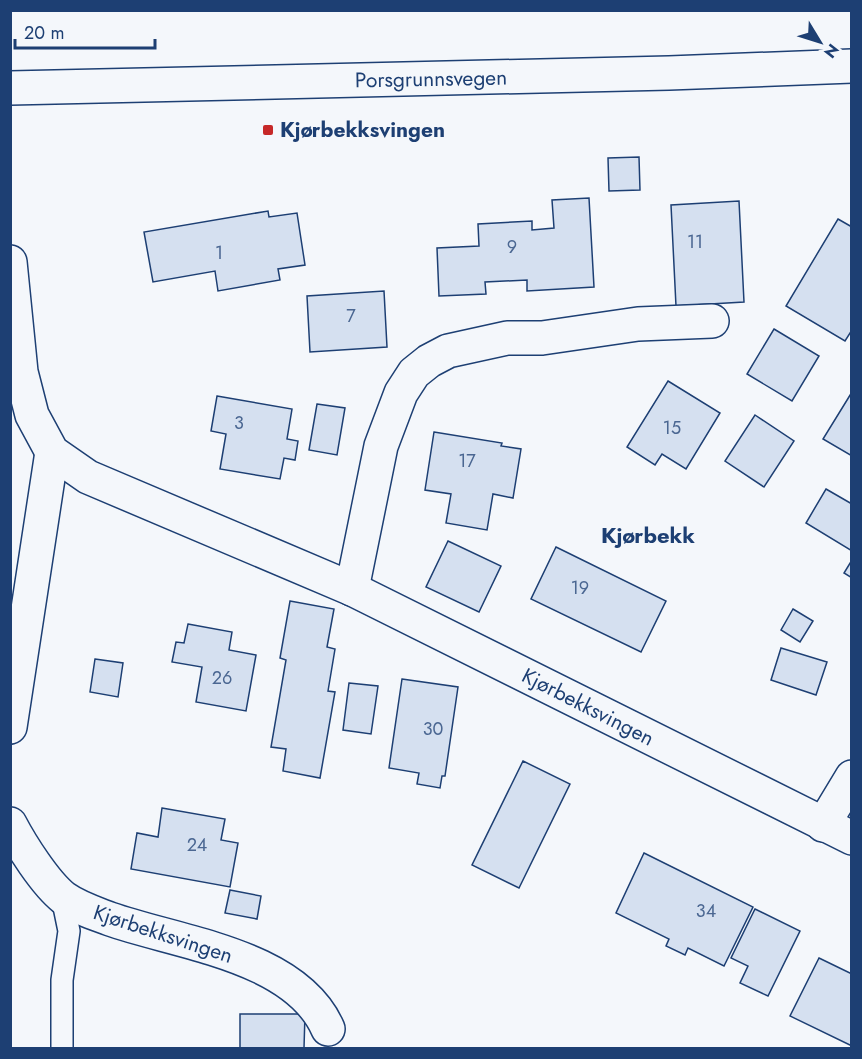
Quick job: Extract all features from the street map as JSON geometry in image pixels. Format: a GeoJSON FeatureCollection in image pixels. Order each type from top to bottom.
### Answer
{"type":"FeatureCollection","features":[{"type":"Feature","properties":{"kind":"main road","name":"Porsgrunnsvegen"},"geometry":{"type":"LineString","coordinates":[[10,88],[669,74],[852,66]]}},
{"type":"Feature","properties":{"kind":"main road","name":"Kjørbekksvingen"},"geometry":{"type":"LineString","coordinates":[[10,262],[21,372],[32,415],[52,452],[88,477],[352,589],[837,832],[852,777]]}},
{"type":"Feature","properties":{"kind":"main road"},"geometry":{"type":"LineString","coordinates":[[352,589],[381,446],[401,393],[414,373],[429,361],[448,351],[507,338],[542,338],[638,324],[712,321]]}},
{"type":"Feature","properties":{"kind":"main road"},"geometry":{"type":"LineString","coordinates":[[10,727],[52,452]]}},
{"type":"Feature","properties":{"kind":"main road","name":"Kjørbekksvingen"},"geometry":{"type":"LineString","coordinates":[[10,824],[23,848],[62,897],[82,908],[137,928],[229,954],[268,970],[321,1013],[328,1029]]}},
{"type":"Feature","properties":{"kind":"lane"},"geometry":{"type":"LineString","coordinates":[[62,897],[69,931],[62,980],[62,1048]]}},
{"type":"Feature","properties":{"kind":"building"},"geometry":{"type":"Polygon","coordinates":[[[639,157],[640,190],[609,191],[608,158],[639,157]]]}},
{"type":"Feature","properties":{"kind":"building"},"geometry":{"type":"Polygon","coordinates":[[[589,198],[594,287],[527,291],[527,280],[485,282],[486,294],[439,296],[437,248],[479,246],[478,224],[532,221],[532,230],[554,228],[552,200],[589,198]]]}},
{"type":"Feature","properties":{"kind":"building"},"geometry":{"type":"Polygon","coordinates":[[[739,201],[744,302],[676,306],[671,205],[739,201]]]}},
{"type":"Feature","properties":{"kind":"building"},"geometry":{"type":"Polygon","coordinates":[[[268,211],[269,217],[297,213],[305,265],[278,269],[280,280],[218,291],[215,271],[153,282],[144,232],[268,211]]]}},
{"type":"Feature","properties":{"kind":"building"},"geometry":{"type":"Polygon","coordinates":[[[838,219],[852,227],[852,330],[845,341],[786,306],[838,219]]]}},
{"type":"Feature","properties":{"kind":"building"},"geometry":{"type":"Polygon","coordinates":[[[384,291],[387,347],[310,352],[307,296],[384,291]]]}},
{"type":"Feature","properties":{"kind":"building"},"geometry":{"type":"Polygon","coordinates":[[[774,329],[819,356],[792,401],[747,374],[774,329]]]}},
{"type":"Feature","properties":{"kind":"building"},"geometry":{"type":"Polygon","coordinates":[[[668,381],[720,413],[686,469],[662,454],[655,465],[627,447],[668,381]]]}},
{"type":"Feature","properties":{"kind":"building"},"geometry":{"type":"Polygon","coordinates":[[[852,392],[852,456],[823,439],[852,392]]]}},
{"type":"Feature","properties":{"kind":"building"},"geometry":{"type":"Polygon","coordinates":[[[217,396],[292,409],[287,439],[298,441],[295,460],[284,458],[280,479],[220,469],[226,434],[211,431],[217,396]]]}},
{"type":"Feature","properties":{"kind":"building"},"geometry":{"type":"Polygon","coordinates":[[[317,404],[345,408],[337,455],[309,450],[317,404]]]}},
{"type":"Feature","properties":{"kind":"building"},"geometry":{"type":"Polygon","coordinates":[[[755,415],[794,441],[764,487],[725,461],[755,415]]]}},
{"type":"Feature","properties":{"kind":"building"},"geometry":{"type":"Polygon","coordinates":[[[434,432],[502,443],[501,446],[521,449],[513,498],[493,494],[487,530],[446,523],[451,494],[425,490],[434,432]]]}},
{"type":"Feature","properties":{"kind":"building"},"geometry":{"type":"Polygon","coordinates":[[[826,489],[852,504],[852,551],[806,523],[826,489]]]}},
{"type":"Feature","properties":{"kind":"building"},"geometry":{"type":"Polygon","coordinates":[[[448,541],[501,566],[479,612],[426,587],[448,541]]]}},
{"type":"Feature","properties":{"kind":"building"},"geometry":{"type":"Polygon","coordinates":[[[556,547],[666,601],[641,652],[531,599],[556,547]]]}},
{"type":"Feature","properties":{"kind":"building"},"geometry":{"type":"Polygon","coordinates":[[[852,560],[852,578],[844,573],[852,560]]]}},
{"type":"Feature","properties":{"kind":"building"},"geometry":{"type":"Polygon","coordinates":[[[290,601],[334,609],[327,647],[335,649],[328,691],[335,692],[320,778],[283,771],[286,749],[271,747],[286,660],[280,658],[290,601]]]}},
{"type":"Feature","properties":{"kind":"building"},"geometry":{"type":"Polygon","coordinates":[[[793,609],[813,621],[800,642],[781,630],[793,609]]]}},
{"type":"Feature","properties":{"kind":"building"},"geometry":{"type":"Polygon","coordinates":[[[188,624],[232,632],[229,650],[256,655],[246,711],[196,702],[202,667],[172,662],[176,642],[184,643],[188,624]]]}},
{"type":"Feature","properties":{"kind":"building"},"geometry":{"type":"Polygon","coordinates":[[[781,648],[827,662],[816,695],[771,680],[781,648]]]}},
{"type":"Feature","properties":{"kind":"building"},"geometry":{"type":"Polygon","coordinates":[[[95,659],[123,663],[118,697],[90,692],[95,659]]]}},
{"type":"Feature","properties":{"kind":"building"},"geometry":{"type":"Polygon","coordinates":[[[402,679],[458,687],[445,776],[442,776],[440,788],[417,784],[419,773],[389,768],[402,679]]]}},
{"type":"Feature","properties":{"kind":"building"},"geometry":{"type":"Polygon","coordinates":[[[349,683],[378,686],[371,734],[343,730],[349,683]]]}},
{"type":"Feature","properties":{"kind":"building"},"geometry":{"type":"Polygon","coordinates":[[[523,761],[570,784],[519,888],[472,865],[523,761]]]}},
{"type":"Feature","properties":{"kind":"building"},"geometry":{"type":"Polygon","coordinates":[[[162,808],[225,819],[221,840],[238,843],[230,887],[131,869],[137,833],[158,837],[162,808]]]}},
{"type":"Feature","properties":{"kind":"building"},"geometry":{"type":"Polygon","coordinates":[[[644,853],[753,907],[724,966],[688,948],[685,955],[666,946],[669,939],[616,913],[644,853]]]}},
{"type":"Feature","properties":{"kind":"building"},"geometry":{"type":"Polygon","coordinates":[[[230,890],[261,896],[257,919],[225,913],[230,890]]]}},
{"type":"Feature","properties":{"kind":"building"},"geometry":{"type":"Polygon","coordinates":[[[755,909],[800,931],[768,996],[740,983],[748,966],[731,958],[755,909]]]}},
{"type":"Feature","properties":{"kind":"building"},"geometry":{"type":"Polygon","coordinates":[[[819,958],[852,974],[852,1046],[790,1016],[819,958]]]}},
{"type":"Feature","properties":{"kind":"building"},"geometry":{"type":"Polygon","coordinates":[[[240,1014],[305,1014],[304,1048],[240,1048],[240,1014]]]}},
{"type":"Feature","properties":{"kind":"place","name":"Kjørbekksvingen"},"geometry":{"type":"Point","coordinates":[268,130]}},
{"type":"Feature","properties":{"kind":"district","name":"Kjørbekk"},"geometry":{"type":"Point","coordinates":[648,535]}}]}
